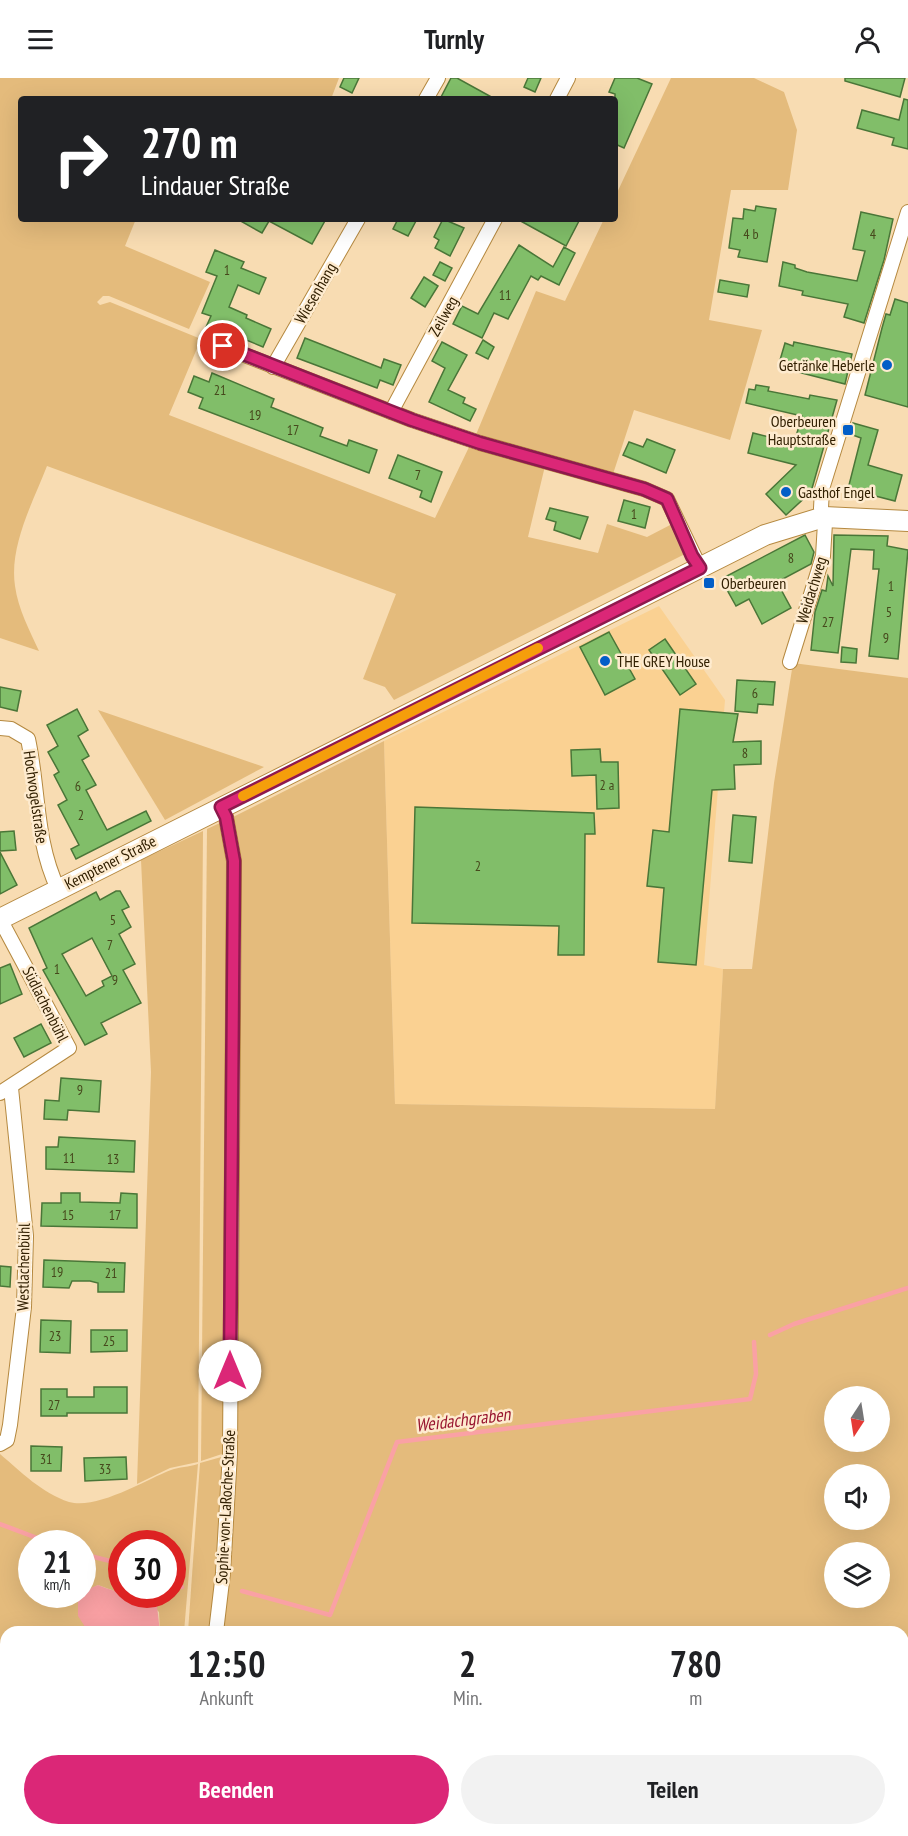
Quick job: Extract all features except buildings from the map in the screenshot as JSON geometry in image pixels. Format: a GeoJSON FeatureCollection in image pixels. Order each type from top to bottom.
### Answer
{"type":"FeatureCollection","features":[{"type":"Feature","properties":{"kind":"main road","name":"Kemptener Straße"},"geometry":{"type":"LineString","coordinates":[[0,919],[765,535],[824,517],[908,521]]}},
{"type":"Feature","properties":{"kind":"street"},"geometry":{"type":"LineString","coordinates":[[428,96],[438,78]]}},
{"type":"Feature","properties":{"kind":"street"},"geometry":{"type":"LineString","coordinates":[[559,96],[568,78]]}},
{"type":"Feature","properties":{"kind":"street","name":"Weidachweg"},"geometry":{"type":"LineString","coordinates":[[790,662],[823,556],[822,489],[902,257],[908,212]]}},
{"type":"Feature","properties":{"kind":"street","name":"Wiesenhang"},"geometry":{"type":"LineString","coordinates":[[273,367],[356,222]]}},
{"type":"Feature","properties":{"kind":"street","name":"Zeilweg"},"geometry":{"type":"LineString","coordinates":[[391,412],[493,222]]}},
{"type":"Feature","properties":{"kind":"street"},"geometry":{"type":"LineString","coordinates":[[211,342],[391,412],[480,443],[644,489],[667,499],[692,556],[700,568]]}},
{"type":"Feature","properties":{"kind":"street","name":"Hochvogelstraße"},"geometry":{"type":"LineString","coordinates":[[0,728],[11,729],[28,739],[40,838],[58,889]]}},
{"type":"Feature","properties":{"kind":"street","name":"Sophie-von-LaRoche-Straße"},"geometry":{"type":"LineString","coordinates":[[217,1626],[223,1573],[230,1453],[234,861],[226,817],[221,807]]}},
{"type":"Feature","properties":{"kind":"street","name":"Südlachenbühl"},"geometry":{"type":"LineString","coordinates":[[0,919],[69,1048],[5,1091]]}},
{"type":"Feature","properties":{"kind":"street","name":"Westlachenbühl"},"geometry":{"type":"LineString","coordinates":[[1,1444],[7,1440],[10,1425],[24,1307],[26,1236],[5,1091]]}},
{"type":"Feature","properties":{"kind":"shaded area"},"geometry":{"type":"Polygon","coordinates":[[[0,78],[339,78],[332,96],[18,96],[18,222],[135,222],[125,246],[210,282],[189,329],[109,296],[103,296],[97,302],[100,305],[110,302],[201,339],[169,415],[435,518],[470,445],[545,466],[528,537],[598,553],[607,524],[647,537],[674,523],[689,552],[394,700],[385,687],[363,679],[396,594],[47,466],[24,524],[14,571],[19,603],[39,651],[0,638],[0,78]]]}},
{"type":"Feature","properties":{"kind":"shaded area"},"geometry":{"type":"Polygon","coordinates":[[[671,78],[754,78],[784,92],[797,130],[788,190],[731,190],[709,320],[762,330],[730,440],[634,410],[613,474],[475,437],[536,291],[565,301],[603,222],[618,222],[618,191],[671,78]]]}},
{"type":"Feature","properties":{"kind":"shaded area"},"geometry":{"type":"Polygon","coordinates":[[[659,606],[725,700],[704,965],[723,969],[715,1109],[395,1104],[384,741],[659,606]]]}},
{"type":"Feature","properties":{"kind":"shaded area"},"geometry":{"type":"Polygon","coordinates":[[[793,663],[908,678],[908,1626],[222,1626],[231,818],[384,741],[395,1104],[715,1109],[723,969],[752,969],[774,783],[793,663]]]}},
{"type":"Feature","properties":{"kind":"shaded area"},"geometry":{"type":"Polygon","coordinates":[[[98,710],[264,767],[165,820],[98,710]]]}},
{"type":"Feature","properties":{"kind":"shaded area"},"geometry":{"type":"Polygon","coordinates":[[[222,822],[230,861],[225,1453],[201,1461],[207,829],[222,822]]]}},
{"type":"Feature","properties":{"kind":"shaded area"},"geometry":{"type":"Polygon","coordinates":[[[203,831],[198,1462],[170,1468],[137,1484],[151,1072],[141,860],[203,831]]]}},
{"type":"Feature","properties":{"kind":"shaded area"},"geometry":{"type":"Polygon","coordinates":[[[0,1454],[50,1493],[69,1502],[80,1503],[107,1498],[171,1470],[198,1464],[186,1608],[186,1530],[108,1530],[108,1589],[96,1586],[96,1530],[18,1530],[18,1608],[80,1608],[86,1626],[0,1626],[0,1454]]]}},
{"type":"Feature","properties":{"kind":"shaded area"},"geometry":{"type":"Polygon","coordinates":[[[225,1456],[211,1626],[188,1626],[200,1463],[225,1456]]]}},
{"type":"Feature","properties":{"kind":"shaded area"},"geometry":{"type":"Polygon","coordinates":[[[98,1585],[108,1588],[108,1608],[157,1608],[159,1626],[84,1626],[78,1616],[78,1608],[96,1608],[96,1586],[98,1585]]]}},
{"type":"Feature","properties":{"kind":"shaded area"},"geometry":{"type":"Polygon","coordinates":[[[155,1608],[186,1608],[184,1626],[160,1626],[159,1612],[155,1608]]]}},
{"type":"Feature","properties":{"kind":"waterway"},"geometry":{"type":"LineString","coordinates":[[770,1335],[794,1324],[908,1288]]}},
{"type":"Feature","properties":{"kind":"waterway","name":"Weidachgraben"},"geometry":{"type":"LineString","coordinates":[[242,1591],[330,1615],[397,1442],[750,1399],[756,1374],[754,1342]]}},
{"type":"Feature","properties":{"kind":"waterway","name":"Weidachgraben"},"geometry":{"type":"LineString","coordinates":[[0,1524],[18,1531]]}},
{"type":"Feature","properties":{"kind":"waterway","name":"Weidachgraben"},"geometry":{"type":"LineString","coordinates":[[96,1558],[108,1560]]}},
{"type":"Feature","properties":{"kind":"slow traffic"},"geometry":{"type":"LineString","coordinates":[[243,796],[538,648]]}},
{"type":"Feature","properties":{"kind":"place","name":"Getränke Heberle"},"geometry":{"type":"Point","coordinates":[887,365]}},
{"type":"Feature","properties":{"kind":"place","name":"Oberbeuren Hauptstraße"},"geometry":{"type":"Point","coordinates":[848,430]}},
{"type":"Feature","properties":{"kind":"place","name":"Gasthof Engel"},"geometry":{"type":"Point","coordinates":[786,492]}},
{"type":"Feature","properties":{"kind":"place","name":"Oberbeuren"},"geometry":{"type":"Point","coordinates":[709,583]}},
{"type":"Feature","properties":{"kind":"place","name":"THE GREY House"},"geometry":{"type":"Point","coordinates":[605,661]}},
{"type":"Feature","properties":{"kind":"route"},"geometry":{"type":"LineString","coordinates":[[223,346],[337,393],[412,420],[480,443],[644,489],[667,499],[692,556],[700,568],[221,807],[226,817],[234,861],[230,1371]]}}]}
